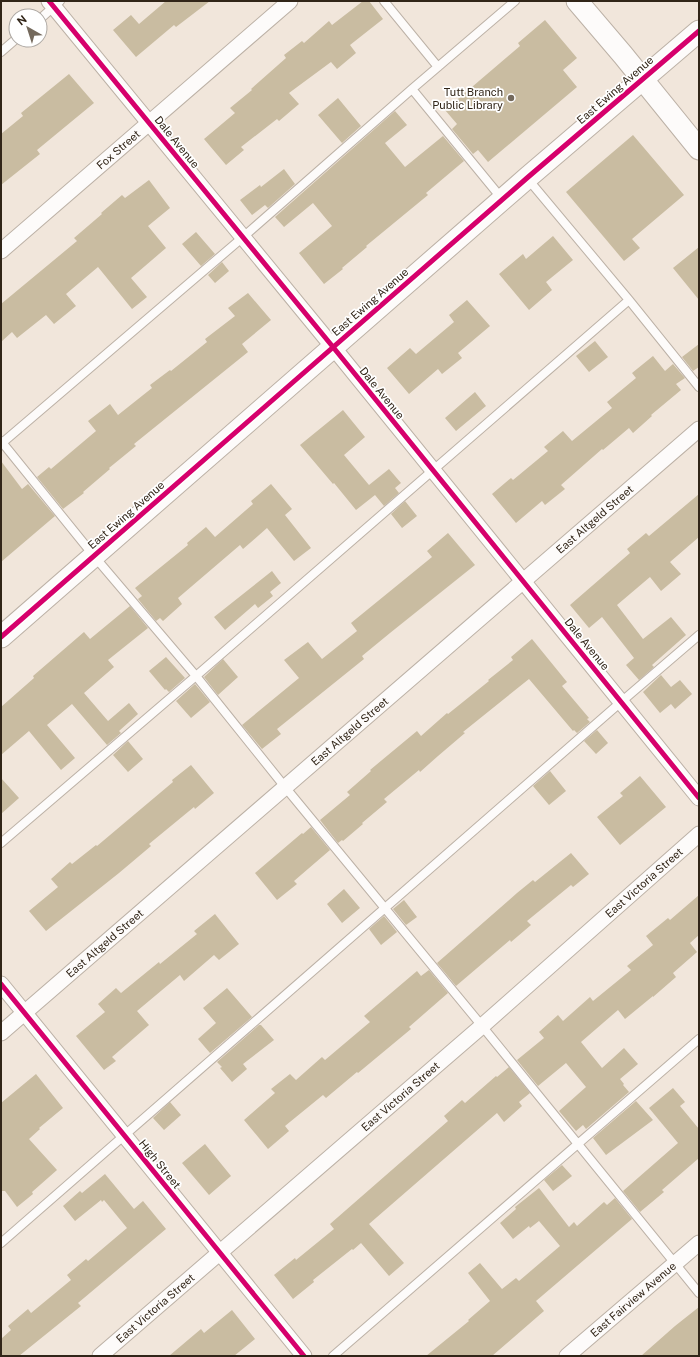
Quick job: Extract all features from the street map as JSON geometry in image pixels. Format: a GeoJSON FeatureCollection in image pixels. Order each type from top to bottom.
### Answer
{"type":"FeatureCollection","features":[{"type":"Feature","properties":{"kind":"street","name":"Fox Street"},"geometry":{"type":"LineString","coordinates":[[1,250],[290,1]]}},
{"type":"Feature","properties":{"kind":"street"},"geometry":{"type":"LineString","coordinates":[[577,1],[643,79],[699,149]]}},
{"type":"Feature","properties":{"kind":"street","name":"Dale Avenue"},"geometry":{"type":"LineString","coordinates":[[54,3],[148,123],[699,798]]}},
{"type":"Feature","properties":{"kind":"street","name":"East Ewing Avenue"},"geometry":{"type":"LineString","coordinates":[[1,637],[504,200],[527,178],[699,31]]}},
{"type":"Feature","properties":{"kind":"street","name":"East Altgeld Street"},"geometry":{"type":"LineString","coordinates":[[1,1033],[699,429]]}},
{"type":"Feature","properties":{"kind":"street","name":"East Victoria Street"},"geometry":{"type":"LineString","coordinates":[[100,1356],[482,1026],[699,834]]}},
{"type":"Feature","properties":{"kind":"street","name":"High Street"},"geometry":{"type":"LineString","coordinates":[[1,984],[304,1356]]}},
{"type":"Feature","properties":{"kind":"street","name":"East Fairview Avenue"},"geometry":{"type":"LineString","coordinates":[[567,1356],[699,1243]]}},
{"type":"Feature","properties":{"kind":"lane"},"geometry":{"type":"LineString","coordinates":[[384,1],[438,67]]}},
{"type":"Feature","properties":{"kind":"lane"},"geometry":{"type":"LineString","coordinates":[[515,1],[242,238],[1,442],[94,556],[196,676],[699,1293]]}},
{"type":"Feature","properties":{"kind":"lane"},"geometry":{"type":"LineString","coordinates":[[412,89],[504,200]]}},
{"type":"Feature","properties":{"kind":"lane"},"geometry":{"type":"LineString","coordinates":[[527,178],[629,300],[699,387]]}},
{"type":"Feature","properties":{"kind":"lane"},"geometry":{"type":"LineString","coordinates":[[1,843],[196,676],[629,300]]}},
{"type":"Feature","properties":{"kind":"lane"},"geometry":{"type":"LineString","coordinates":[[1,1243],[699,635]]}},
{"type":"Feature","properties":{"kind":"lane"},"geometry":{"type":"LineString","coordinates":[[333,1356],[699,1040]]}},
{"type":"Feature","properties":{"kind":"building"},"geometry":{"type":"Polygon","coordinates":[[[166,1],[210,1],[176,27],[174,25],[136,57],[113,30],[131,15],[139,24],[166,1]]]}},
{"type":"Feature","properties":{"kind":"building"},"geometry":{"type":"Polygon","coordinates":[[[363,1],[369,1],[383,19],[350,45],[356,53],[337,69],[331,62],[289,93],[299,104],[279,121],[277,119],[241,147],[244,150],[226,165],[204,139],[235,113],[230,108],[252,90],[251,89],[286,58],[284,55],[302,41],[304,43],[329,21],[332,25],[363,1]]]}},
{"type":"Feature","properties":{"kind":"building","name":"Tutt Branch Public Library"},"geometry":{"type":"Polygon","coordinates":[[[545,20],[577,58],[563,70],[577,87],[488,162],[478,150],[473,154],[452,129],[457,124],[445,110],[520,46],[518,43],[545,20]]]}},
{"type":"Feature","properties":{"kind":"building"},"geometry":{"type":"Polygon","coordinates":[[[69,74],[94,103],[37,150],[40,154],[1,185],[1,134],[23,116],[21,113],[69,74]]]}},
{"type":"Feature","properties":{"kind":"building"},"geometry":{"type":"Polygon","coordinates":[[[338,98],[361,126],[342,143],[318,115],[338,98]]]}},
{"type":"Feature","properties":{"kind":"building"},"geometry":{"type":"Polygon","coordinates":[[[395,111],[407,125],[385,143],[405,167],[443,136],[464,161],[426,193],[428,195],[366,246],[367,247],[342,268],[343,269],[324,284],[299,253],[332,226],[313,203],[284,227],[275,217],[395,111]]]}},
{"type":"Feature","properties":{"kind":"building"},"geometry":{"type":"Polygon","coordinates":[[[633,135],[684,195],[632,239],[640,248],[624,261],[566,192],[633,135]]]}},
{"type":"Feature","properties":{"kind":"building"},"geometry":{"type":"Polygon","coordinates":[[[284,169],[295,184],[268,208],[265,205],[252,215],[240,200],[260,185],[261,187],[284,169]]]}},
{"type":"Feature","properties":{"kind":"building"},"geometry":{"type":"Polygon","coordinates":[[[149,180],[170,208],[148,226],[166,248],[131,278],[147,297],[132,309],[98,267],[66,294],[76,306],[54,324],[46,315],[17,338],[12,332],[1,342],[1,304],[77,241],[74,238],[122,195],[125,198],[149,180]]]}},
{"type":"Feature","properties":{"kind":"building"},"geometry":{"type":"Polygon","coordinates":[[[196,232],[215,254],[201,266],[182,244],[196,232]]]}},
{"type":"Feature","properties":{"kind":"building"},"geometry":{"type":"Polygon","coordinates":[[[553,236],[573,260],[546,282],[552,290],[529,310],[499,274],[523,254],[526,259],[553,236]]]}},
{"type":"Feature","properties":{"kind":"building"},"geometry":{"type":"Polygon","coordinates":[[[699,247],[699,300],[673,268],[699,247]]]}},
{"type":"Feature","properties":{"kind":"building"},"geometry":{"type":"Polygon","coordinates":[[[222,262],[229,271],[215,283],[208,275],[222,262]]]}},
{"type":"Feature","properties":{"kind":"building"},"geometry":{"type":"Polygon","coordinates":[[[248,293],[271,320],[242,344],[248,352],[134,444],[136,446],[109,468],[110,469],[83,492],[84,493],[63,509],[37,477],[49,467],[51,469],[96,431],[88,421],[110,404],[118,415],[152,388],[150,385],[170,370],[171,371],[207,342],[205,339],[235,316],[228,308],[248,293]]]}},
{"type":"Feature","properties":{"kind":"building"},"geometry":{"type":"Polygon","coordinates":[[[467,300],[490,326],[458,353],[462,358],[442,374],[438,369],[409,394],[387,368],[410,348],[416,354],[454,322],[449,315],[467,300]]]}},
{"type":"Feature","properties":{"kind":"building"},"geometry":{"type":"Polygon","coordinates":[[[595,341],[608,357],[589,372],[576,356],[595,341]]]}},
{"type":"Feature","properties":{"kind":"building"},"geometry":{"type":"Polygon","coordinates":[[[699,344],[699,367],[693,371],[682,357],[699,344]]]}},
{"type":"Feature","properties":{"kind":"building"},"geometry":{"type":"Polygon","coordinates":[[[653,356],[665,371],[673,364],[685,378],[676,384],[681,390],[651,415],[652,416],[633,433],[629,428],[603,450],[602,449],[561,485],[565,489],[545,505],[542,501],[516,523],[492,494],[511,478],[513,480],[548,451],[544,447],[563,431],[572,441],[612,408],[607,402],[636,378],[632,373],[653,356]]]}},
{"type":"Feature","properties":{"kind":"building"},"geometry":{"type":"Polygon","coordinates":[[[475,392],[486,406],[456,431],[445,418],[475,392]]]}},
{"type":"Feature","properties":{"kind":"building"},"geometry":{"type":"Polygon","coordinates":[[[343,410],[365,437],[344,455],[369,485],[389,469],[401,483],[395,488],[399,493],[384,506],[375,495],[356,510],[300,445],[343,410]]]}},
{"type":"Feature","properties":{"kind":"building"},"geometry":{"type":"Polygon","coordinates":[[[1,461],[22,489],[28,484],[55,516],[1,562],[1,461]]]}},
{"type":"Feature","properties":{"kind":"building"},"geometry":{"type":"Polygon","coordinates":[[[271,484],[292,509],[285,515],[311,548],[294,561],[267,528],[243,549],[240,545],[178,598],[182,604],[163,621],[160,618],[156,621],[138,599],[142,596],[135,588],[188,545],[187,543],[206,527],[215,537],[253,504],[251,501],[271,484]]]}},
{"type":"Feature","properties":{"kind":"building"},"geometry":{"type":"Polygon","coordinates":[[[699,494],[699,537],[670,562],[681,574],[661,591],[650,577],[617,605],[643,639],[671,617],[686,635],[652,665],[654,667],[639,680],[626,665],[634,658],[602,617],[589,628],[570,605],[630,553],[627,549],[646,533],[649,536],[699,494]]]}},
{"type":"Feature","properties":{"kind":"building"},"geometry":{"type":"Polygon","coordinates":[[[405,501],[417,516],[402,528],[391,514],[405,501]]]}},
{"type":"Feature","properties":{"kind":"building"},"geometry":{"type":"Polygon","coordinates":[[[448,533],[475,565],[362,656],[364,659],[277,729],[281,734],[262,749],[242,725],[299,678],[284,660],[308,642],[322,659],[357,631],[351,623],[432,557],[427,551],[448,533]]]}},
{"type":"Feature","properties":{"kind":"building"},"geometry":{"type":"Polygon","coordinates":[[[272,571],[281,583],[270,592],[273,596],[258,608],[255,604],[225,630],[214,617],[272,571]]]}},
{"type":"Feature","properties":{"kind":"building"},"geometry":{"type":"Polygon","coordinates":[[[130,606],[148,628],[108,660],[114,667],[84,693],[108,721],[129,703],[138,714],[119,731],[121,733],[107,745],[72,704],[47,725],[75,758],[61,770],[29,731],[1,755],[1,707],[34,678],[33,676],[84,632],[90,639],[130,606]]]}},
{"type":"Feature","properties":{"kind":"building"},"geometry":{"type":"Polygon","coordinates":[[[532,639],[567,682],[562,686],[589,718],[587,719],[590,722],[577,733],[574,730],[573,731],[529,679],[463,732],[465,733],[420,772],[419,770],[384,799],[387,802],[343,841],[342,840],[338,843],[320,820],[350,795],[347,792],[371,771],[370,770],[417,731],[421,736],[447,713],[448,714],[489,681],[488,680],[513,660],[511,657],[532,639]]]}},
{"type":"Feature","properties":{"kind":"building"},"geometry":{"type":"Polygon","coordinates":[[[166,657],[185,678],[169,692],[166,689],[165,690],[149,671],[166,657]]]}},
{"type":"Feature","properties":{"kind":"building"},"geometry":{"type":"Polygon","coordinates":[[[223,659],[238,677],[218,695],[204,677],[223,659]]]}},
{"type":"Feature","properties":{"kind":"building"},"geometry":{"type":"Polygon","coordinates":[[[661,675],[671,687],[680,680],[692,694],[675,709],[671,704],[660,713],[643,692],[661,675]]]}},
{"type":"Feature","properties":{"kind":"building"},"geometry":{"type":"Polygon","coordinates":[[[195,684],[210,702],[191,718],[176,701],[195,684]]]}},
{"type":"Feature","properties":{"kind":"building"},"geometry":{"type":"Polygon","coordinates":[[[597,730],[608,743],[596,754],[584,741],[597,730]]]}},
{"type":"Feature","properties":{"kind":"building"},"geometry":{"type":"Polygon","coordinates":[[[128,741],[143,759],[128,772],[113,755],[128,741]]]}},
{"type":"Feature","properties":{"kind":"building"},"geometry":{"type":"Polygon","coordinates":[[[191,765],[214,793],[195,809],[194,807],[149,844],[151,846],[119,873],[46,931],[29,911],[58,887],[51,879],[70,862],[72,864],[96,845],[97,846],[191,765]]]}},
{"type":"Feature","properties":{"kind":"building"},"geometry":{"type":"Polygon","coordinates":[[[550,771],[566,791],[549,805],[533,786],[550,771]]]}},
{"type":"Feature","properties":{"kind":"building"},"geometry":{"type":"Polygon","coordinates":[[[640,776],[666,807],[620,845],[597,817],[623,796],[620,793],[640,776]]]}},
{"type":"Feature","properties":{"kind":"building"},"geometry":{"type":"Polygon","coordinates":[[[1,778],[19,798],[1,814],[1,778]]]}},
{"type":"Feature","properties":{"kind":"building"},"geometry":{"type":"Polygon","coordinates":[[[311,827],[330,850],[294,881],[297,884],[277,900],[255,873],[311,827]]]}},
{"type":"Feature","properties":{"kind":"building"},"geometry":{"type":"Polygon","coordinates":[[[571,853],[589,874],[573,887],[571,885],[527,921],[531,925],[511,942],[510,940],[456,986],[437,963],[517,893],[533,880],[535,882],[571,853]]]}},
{"type":"Feature","properties":{"kind":"building"},"geometry":{"type":"Polygon","coordinates":[[[344,889],[360,908],[342,923],[327,904],[344,889]]]}},
{"type":"Feature","properties":{"kind":"building"},"geometry":{"type":"Polygon","coordinates":[[[699,895],[699,935],[690,943],[697,952],[673,973],[676,977],[625,1019],[618,1010],[581,1042],[602,1068],[624,1048],[638,1064],[620,1079],[629,1092],[586,1129],[583,1125],[576,1131],[559,1111],[586,1087],[566,1063],[538,1086],[517,1060],[544,1038],[539,1032],[558,1015],[563,1021],[590,997],[593,1001],[631,970],[627,966],[653,945],[646,936],[668,918],[670,920],[699,895]]]}},
{"type":"Feature","properties":{"kind":"building"},"geometry":{"type":"Polygon","coordinates":[[[404,900],[417,917],[406,925],[393,909],[404,900]]]}},
{"type":"Feature","properties":{"kind":"building"},"geometry":{"type":"Polygon","coordinates":[[[215,914],[239,944],[219,960],[214,955],[184,981],[180,975],[137,1011],[149,1025],[112,1057],[116,1061],[104,1070],[76,1036],[105,1012],[98,1004],[116,988],[121,993],[159,962],[160,964],[197,934],[194,931],[215,914]]]}},
{"type":"Feature","properties":{"kind":"building"},"geometry":{"type":"Polygon","coordinates":[[[384,916],[397,932],[381,945],[369,929],[384,916]]]}},
{"type":"Feature","properties":{"kind":"building"},"geometry":{"type":"Polygon","coordinates":[[[429,970],[448,993],[409,1027],[411,1029],[358,1073],[357,1072],[326,1098],[323,1095],[285,1126],[289,1131],[268,1149],[244,1120],[275,1093],[271,1089],[290,1074],[296,1080],[322,1057],[325,1060],[370,1022],[364,1016],[417,971],[421,976],[429,970]]]}},
{"type":"Feature","properties":{"kind":"building"},"geometry":{"type":"Polygon","coordinates":[[[227,988],[252,1017],[210,1053],[198,1039],[216,1023],[203,1008],[227,988]]]}},
{"type":"Feature","properties":{"kind":"building"},"geometry":{"type":"Polygon","coordinates":[[[259,1025],[261,1025],[274,1040],[243,1064],[247,1069],[232,1082],[217,1062],[259,1025]]]}},
{"type":"Feature","properties":{"kind":"building"},"geometry":{"type":"Polygon","coordinates":[[[509,1067],[530,1093],[519,1102],[522,1106],[504,1122],[497,1113],[369,1224],[404,1263],[389,1276],[361,1243],[313,1280],[314,1282],[293,1299],[274,1275],[295,1258],[296,1260],[334,1229],[330,1224],[448,1121],[444,1116],[462,1100],[465,1103],[496,1076],[497,1077],[509,1067]]]}},
{"type":"Feature","properties":{"kind":"building"},"geometry":{"type":"Polygon","coordinates":[[[36,1074],[63,1108],[39,1128],[40,1129],[29,1139],[57,1170],[32,1192],[33,1194],[17,1207],[5,1191],[1,1191],[1,1103],[36,1074]]]}},
{"type":"Feature","properties":{"kind":"building"},"geometry":{"type":"Polygon","coordinates":[[[673,1088],[685,1102],[680,1106],[699,1129],[699,1158],[662,1190],[664,1192],[640,1212],[623,1191],[678,1143],[649,1108],[673,1088]]]}},
{"type":"Feature","properties":{"kind":"building"},"geometry":{"type":"Polygon","coordinates":[[[636,1101],[653,1120],[606,1155],[593,1138],[636,1101]]]}},
{"type":"Feature","properties":{"kind":"building"},"geometry":{"type":"Polygon","coordinates":[[[170,1102],[181,1115],[164,1130],[153,1118],[170,1102]]]}},
{"type":"Feature","properties":{"kind":"building"},"geometry":{"type":"Polygon","coordinates":[[[205,1144],[231,1176],[209,1195],[182,1163],[205,1144]]]}},
{"type":"Feature","properties":{"kind":"building"},"geometry":{"type":"Polygon","coordinates":[[[562,1165],[572,1176],[553,1191],[544,1180],[562,1165]]]}},
{"type":"Feature","properties":{"kind":"building"},"geometry":{"type":"Polygon","coordinates":[[[105,1174],[134,1209],[143,1201],[166,1229],[78,1303],[81,1306],[19,1356],[1,1356],[1,1339],[11,1330],[8,1326],[28,1309],[31,1313],[71,1280],[67,1275],[86,1259],[88,1261],[127,1228],[104,1200],[102,1202],[101,1200],[75,1221],[63,1206],[80,1191],[82,1193],[105,1174]]]}},
{"type":"Feature","properties":{"kind":"building"},"geometry":{"type":"Polygon","coordinates":[[[539,1188],[569,1227],[574,1222],[577,1226],[604,1202],[607,1205],[615,1198],[632,1219],[536,1301],[544,1311],[492,1356],[426,1356],[469,1321],[468,1320],[490,1301],[468,1273],[480,1263],[502,1289],[516,1278],[519,1281],[560,1246],[539,1221],[530,1228],[529,1226],[513,1239],[500,1223],[516,1209],[515,1207],[539,1188]]]}},
{"type":"Feature","properties":{"kind":"building"},"geometry":{"type":"Polygon","coordinates":[[[699,1307],[699,1356],[641,1356],[675,1326],[699,1307]]]}},
{"type":"Feature","properties":{"kind":"building"},"geometry":{"type":"Polygon","coordinates":[[[232,1310],[255,1339],[234,1356],[169,1356],[201,1329],[204,1333],[232,1310]]]}},
{"type":"Feature","properties":{"kind":"cycle path"},"geometry":{"type":"LineString","coordinates":[[49,1],[333,347],[699,798]]}},
{"type":"Feature","properties":{"kind":"cycle path"},"geometry":{"type":"LineString","coordinates":[[1,637],[527,178],[699,31]]}},
{"type":"Feature","properties":{"kind":"cycle path"},"geometry":{"type":"LineString","coordinates":[[1,984],[304,1356]]}},
{"type":"Feature","properties":{"kind":"place","name":"Tutt Branch Public Library"},"geometry":{"type":"Point","coordinates":[511,98]}}]}
